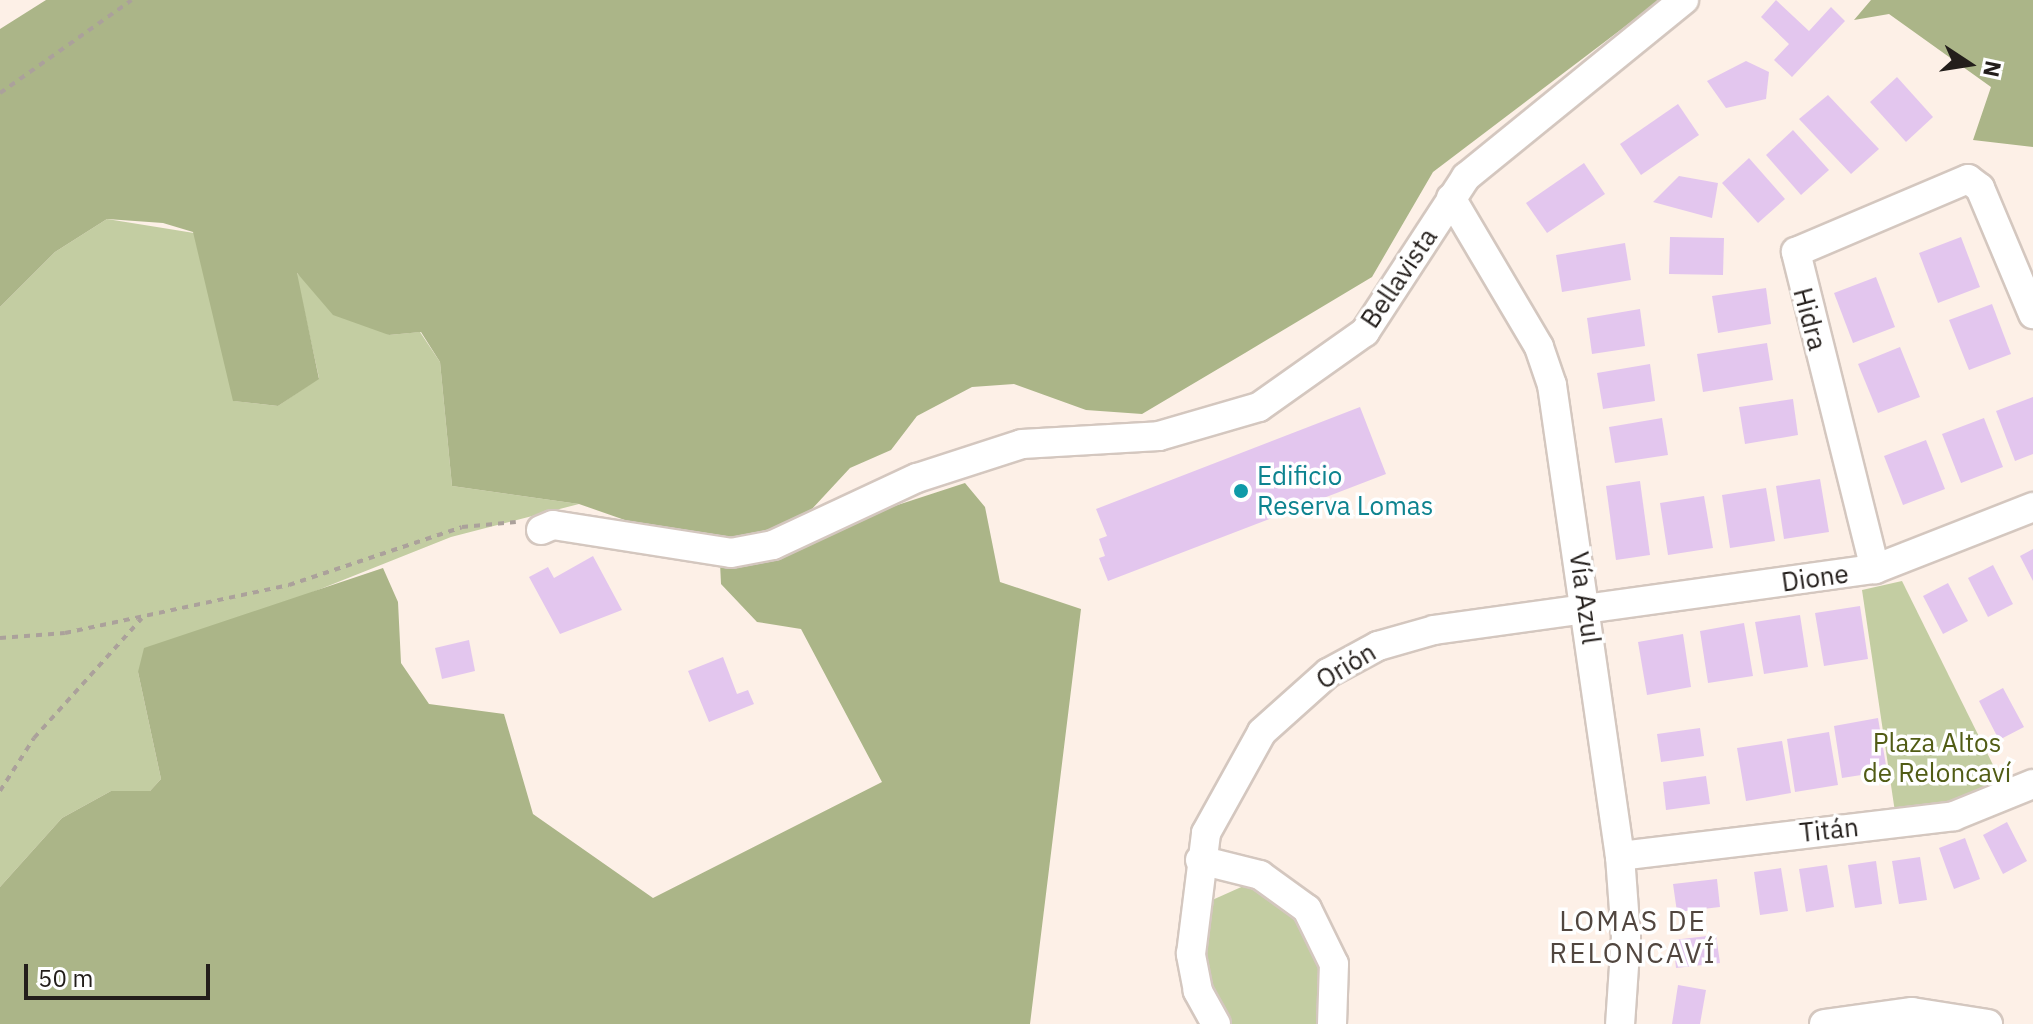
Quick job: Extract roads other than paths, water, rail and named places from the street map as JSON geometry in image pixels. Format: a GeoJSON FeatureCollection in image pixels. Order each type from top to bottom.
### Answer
{"type":"FeatureCollection","features":[{"type":"Feature","properties":{"kind":"street","name":"Bellavista"},"geometry":{"type":"LineString","coordinates":[[541,530],[553,525],[731,553],[773,545],[917,478],[1022,444],[1159,436],[1259,407],[1365,332],[1451,198],[1507,139],[1684,0]]}},
{"type":"Feature","properties":{"kind":"street","name":"Hidra"},"geometry":{"type":"LineString","coordinates":[[1875,569],[1796,252],[1968,179],[1980,188],[2033,314]]}},
{"type":"Feature","properties":{"kind":"street","name":"Vía Azul"},"geometry":{"type":"LineString","coordinates":[[1451,198],[1546,363],[1587,609],[1620,856],[1626,937],[1620,1024]]}},
{"type":"Feature","properties":{"kind":"street","name":"Dione"},"geometry":{"type":"LineString","coordinates":[[1587,609],[1875,569],[2033,507]]}},
{"type":"Feature","properties":{"kind":"street","name":"Orión"},"geometry":{"type":"LineString","coordinates":[[1216,1024],[1193,970],[1200,860],[1216,806],[1245,756],[1328,673],[1406,636],[1587,609]]}},
{"type":"Feature","properties":{"kind":"street","name":"Titán"},"geometry":{"type":"LineString","coordinates":[[1620,856],[1931,820],[1975,811],[2033,784]]}},
{"type":"Feature","properties":{"kind":"street"},"geometry":{"type":"LineString","coordinates":[[1200,860],[1260,875],[1307,909],[1334,964],[1332,1024]]}},
{"type":"Feature","properties":{"kind":"street"},"geometry":{"type":"LineString","coordinates":[[1824,1024],[1912,1012],[1988,1024]]}},
{"type":"Feature","properties":{"kind":"place","name":"Edificio Reserva Lomas"},"geometry":{"type":"Point","coordinates":[1241,491]}},
{"type":"Feature","properties":{"kind":"district","name":"LOMAS DE RELONCAVÍ"},"geometry":{"type":"Point","coordinates":[1633,937]}},
{"type":"Feature","properties":{"kind":"park label","name":"Plaza Altos de Reloncaví"},"geometry":{"type":"Point","coordinates":[1937,758]}}]}
